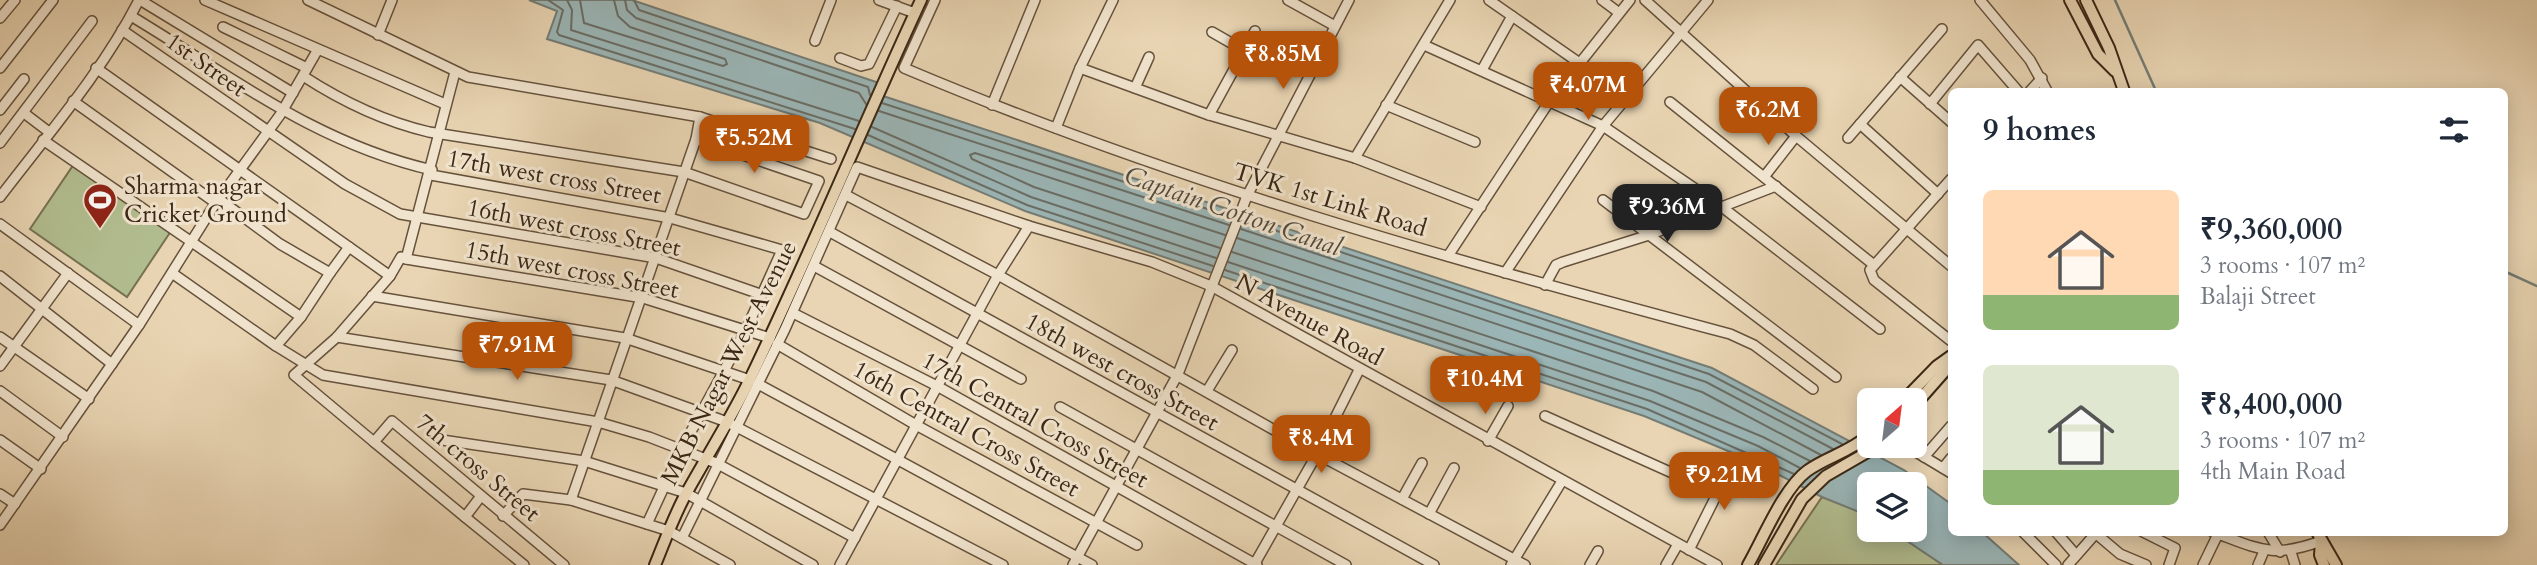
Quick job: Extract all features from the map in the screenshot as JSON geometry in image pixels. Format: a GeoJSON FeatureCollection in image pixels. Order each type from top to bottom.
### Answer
{"type":"FeatureCollection","features":[{"type":"Feature","properties":{"kind":"main road","name":"MKB Nagar West Avenue"},"geometry":{"type":"LineString","coordinates":[[655,565],[686,493],[712,462],[774,341],[857,140],[921,0]]}},
{"type":"Feature","properties":{"kind":"main road"},"geometry":{"type":"LineString","coordinates":[[2070,0],[2098,54],[2115,71]]}},
{"type":"Feature","properties":{"kind":"main road"},"geometry":{"type":"LineString","coordinates":[[2086,0],[2109,48],[2123,88]]}},
{"type":"Feature","properties":{"kind":"main road"},"geometry":{"type":"LineString","coordinates":[[1916,388],[1948,358]]}},
{"type":"Feature","properties":{"kind":"main road"},"geometry":{"type":"LineString","coordinates":[[1927,391],[1948,367]]}},
{"type":"Feature","properties":{"kind":"main road"},"geometry":{"type":"LineString","coordinates":[[1748,565],[1791,489],[1806,471],[1857,444]]}},
{"type":"Feature","properties":{"kind":"main road"},"geometry":{"type":"LineString","coordinates":[[1764,565],[1802,499],[1826,475],[1859,458]]}},
{"type":"Feature","properties":{"kind":"main road"},"geometry":{"type":"LineString","coordinates":[[2319,536],[2319,555],[2324,565]]}},
{"type":"Feature","properties":{"kind":"main road"},"geometry":{"type":"LineString","coordinates":[[2319,536],[2336,565]]}},
{"type":"Feature","properties":{"kind":"street"},"geometry":{"type":"LineString","coordinates":[[0,18],[15,0]]}},
{"type":"Feature","properties":{"kind":"street"},"geometry":{"type":"LineString","coordinates":[[0,68],[53,0]]}},
{"type":"Feature","properties":{"kind":"street"},"geometry":{"type":"LineString","coordinates":[[0,197],[73,101],[140,0],[293,93]]}},
{"type":"Feature","properties":{"kind":"street"},"geometry":{"type":"LineString","coordinates":[[205,0],[444,104]]}},
{"type":"Feature","properties":{"kind":"street"},"geometry":{"type":"LineString","coordinates":[[308,0],[468,77],[700,117],[831,159]]}},
{"type":"Feature","properties":{"kind":"street"},"geometry":{"type":"LineString","coordinates":[[378,34],[392,0]]}},
{"type":"Feature","properties":{"kind":"street"},"geometry":{"type":"LineString","coordinates":[[815,41],[831,0]]}},
{"type":"Feature","properties":{"kind":"street"},"geometry":{"type":"LineString","coordinates":[[879,0],[899,4],[915,13]]}},
{"type":"Feature","properties":{"kind":"street","name":"TVK 1st Link Road"},"geometry":{"type":"LineString","coordinates":[[935,0],[904,68],[992,105],[1247,196],[1545,285],[1730,334],[1754,345],[1813,389]]}},
{"type":"Feature","properties":{"kind":"street"},"geometry":{"type":"LineString","coordinates":[[992,105],[1035,0]]}},
{"type":"Feature","properties":{"kind":"street"},"geometry":{"type":"LineString","coordinates":[[1056,128],[1080,68],[1114,0]]}},
{"type":"Feature","properties":{"kind":"street"},"geometry":{"type":"LineString","coordinates":[[1288,0],[1335,26]]}},
{"type":"Feature","properties":{"kind":"street"},"geometry":{"type":"LineString","coordinates":[[1075,561],[1178,374],[1247,196],[1349,0]]}},
{"type":"Feature","properties":{"kind":"street"},"geometry":{"type":"LineString","coordinates":[[1355,158],[1450,0]]}},
{"type":"Feature","properties":{"kind":"street"},"geometry":{"type":"LineString","coordinates":[[1489,0],[1578,62]]}},
{"type":"Feature","properties":{"kind":"street"},"geometry":{"type":"LineString","coordinates":[[1602,0],[1618,12]]}},
{"type":"Feature","properties":{"kind":"street"},"geometry":{"type":"LineString","coordinates":[[1448,256],[1549,102],[1578,62],[1630,0]]}},
{"type":"Feature","properties":{"kind":"street"},"geometry":{"type":"LineString","coordinates":[[1645,0],[1796,136],[1905,230],[1948,262]]}},
{"type":"Feature","properties":{"kind":"street"},"geometry":{"type":"LineString","coordinates":[[1505,273],[1603,126],[1708,0]]}},
{"type":"Feature","properties":{"kind":"street"},"geometry":{"type":"LineString","coordinates":[[1980,0],[2031,60],[2046,88]]}},
{"type":"Feature","properties":{"kind":"street"},"geometry":{"type":"LineString","coordinates":[[840,58],[861,66],[869,64],[899,4]]}},
{"type":"Feature","properties":{"kind":"street","name":"17th west cross Street"},"geometry":{"type":"LineString","coordinates":[[131,16],[283,110],[358,149],[431,173],[670,218],[782,250],[760,294]]}},
{"type":"Feature","properties":{"kind":"street"},"geometry":{"type":"LineString","coordinates":[[1482,70],[1512,16]]}},
{"type":"Feature","properties":{"kind":"street"},"geometry":{"type":"LineString","coordinates":[[0,143],[92,21]]}},
{"type":"Feature","properties":{"kind":"street"},"geometry":{"type":"LineString","coordinates":[[223,27],[305,72],[368,113],[392,123],[684,173],[804,214],[819,181],[696,139]]}},
{"type":"Feature","properties":{"kind":"street"},"geometry":{"type":"LineString","coordinates":[[1848,138],[1942,29]]}},
{"type":"Feature","properties":{"kind":"street","name":"1st Street"},"geometry":{"type":"LineString","coordinates":[[122,30],[203,88],[375,203],[400,214],[419,218]]}},
{"type":"Feature","properties":{"kind":"street"},"geometry":{"type":"LineString","coordinates":[[1209,116],[1255,31]]}},
{"type":"Feature","properties":{"kind":"street"},"geometry":{"type":"LineString","coordinates":[[1212,32],[1245,51]]}},
{"type":"Feature","properties":{"kind":"street"},"geometry":{"type":"LineString","coordinates":[[1424,45],[1603,126],[1722,207],[1880,329]]}},
{"type":"Feature","properties":{"kind":"street"},"geometry":{"type":"LineString","coordinates":[[1930,104],[1978,45],[2015,88]]}},
{"type":"Feature","properties":{"kind":"street"},"geometry":{"type":"LineString","coordinates":[[0,525],[139,325],[217,201],[283,110],[317,51]]}},
{"type":"Feature","properties":{"kind":"street"},"geometry":{"type":"LineString","coordinates":[[1135,88],[1149,57]]}},
{"type":"Feature","properties":{"kind":"street"},"geometry":{"type":"LineString","coordinates":[[96,68],[390,276]]}},
{"type":"Feature","properties":{"kind":"street"},"geometry":{"type":"LineString","coordinates":[[1080,68],[1209,116],[1355,158],[1481,207]]}},
{"type":"Feature","properties":{"kind":"street"},"geometry":{"type":"LineString","coordinates":[[456,72],[444,104],[431,173],[406,259],[401,257],[390,276],[337,337],[294,375],[304,386],[524,565]]}},
{"type":"Feature","properties":{"kind":"street"},"geometry":{"type":"LineString","coordinates":[[1900,77],[1948,119]]}},
{"type":"Feature","properties":{"kind":"street"},"geometry":{"type":"LineString","coordinates":[[2033,88],[2042,78]]}},
{"type":"Feature","properties":{"kind":"street"},"geometry":{"type":"LineString","coordinates":[[0,110],[24,79]]}},
{"type":"Feature","properties":{"kind":"street"},"geometry":{"type":"LineString","coordinates":[[73,101],[280,244],[330,273]]}},
{"type":"Feature","properties":{"kind":"street"},"geometry":{"type":"LineString","coordinates":[[1670,102],[1874,265]]}},
{"type":"Feature","properties":{"kind":"street"},"geometry":{"type":"LineString","coordinates":[[1386,105],[1475,142]]}},
{"type":"Feature","properties":{"kind":"street"},"geometry":{"type":"LineString","coordinates":[[24,113],[46,136],[301,317]]}},
{"type":"Feature","properties":{"kind":"street"},"geometry":{"type":"LineString","coordinates":[[571,500],[625,338],[643,298],[670,218],[696,139],[700,117]]}},
{"type":"Feature","properties":{"kind":"street"},"geometry":{"type":"LineString","coordinates":[[1860,124],[1938,194]]}},
{"type":"Feature","properties":{"kind":"street"},"geometry":{"type":"LineString","coordinates":[[1764,177],[1796,136]]}},
{"type":"Feature","properties":{"kind":"street","name":"N Avenue Road"},"geometry":{"type":"LineString","coordinates":[[846,195],[857,167],[1029,226],[1152,262],[1211,286],[1717,565]]}},
{"type":"Feature","properties":{"kind":"street"},"geometry":{"type":"LineString","coordinates":[[1948,182],[1870,271],[1874,280],[1948,339]]}},
{"type":"Feature","properties":{"kind":"street"},"geometry":{"type":"LineString","coordinates":[[1545,285],[1556,265],[1649,235],[1776,186]]}},
{"type":"Feature","properties":{"kind":"street"},"geometry":{"type":"LineString","coordinates":[[780,327],[793,313],[846,195],[1178,374],[1513,562],[1525,565]]}},
{"type":"Feature","properties":{"kind":"street"},"geometry":{"type":"LineString","coordinates":[[1603,200],[1836,377]]}},
{"type":"Feature","properties":{"kind":"street","name":"16th west cross Street"},"geometry":{"type":"LineString","coordinates":[[419,218],[656,258],[760,294]]}},
{"type":"Feature","properties":{"kind":"street"},"geometry":{"type":"LineString","coordinates":[[0,224],[139,325]]}},
{"type":"Feature","properties":{"kind":"street"},"geometry":{"type":"LineString","coordinates":[[840,565],[998,275],[1029,226]]}},
{"type":"Feature","properties":{"kind":"street","name":"18th west cross Street"},"geometry":{"type":"LineString","coordinates":[[830,232],[1434,565]]}},
{"type":"Feature","properties":{"kind":"street"},"geometry":{"type":"LineString","coordinates":[[275,346],[301,317],[349,247]]}},
{"type":"Feature","properties":{"kind":"street","name":"15th west cross Street"},"geometry":{"type":"LineString","coordinates":[[406,259],[643,298],[774,341]]}},
{"type":"Feature","properties":{"kind":"street"},"geometry":{"type":"LineString","coordinates":[[814,266],[1021,379]]}},
{"type":"Feature","properties":{"kind":"street"},"geometry":{"type":"LineString","coordinates":[[0,366],[68,273]]}},
{"type":"Feature","properties":{"kind":"street"},"geometry":{"type":"LineString","coordinates":[[172,273],[275,346],[323,375],[598,422],[712,462],[855,538]]}},
{"type":"Feature","properties":{"kind":"street"},"geometry":{"type":"LineString","coordinates":[[0,276],[112,364]]}},
{"type":"Feature","properties":{"kind":"street"},"geometry":{"type":"LineString","coordinates":[[647,524],[663,485],[745,332],[760,294]]}},
{"type":"Feature","properties":{"kind":"street"},"geometry":{"type":"LineString","coordinates":[[372,296],[625,338],[754,382],[1075,561],[1092,565]]}},
{"type":"Feature","properties":{"kind":"street","name":"17th Central Cross Street"},"geometry":{"type":"LineString","coordinates":[[793,313],[937,386],[1255,565]]}},
{"type":"Feature","properties":{"kind":"street"},"geometry":{"type":"LineString","coordinates":[[0,337],[89,399]]}},
{"type":"Feature","properties":{"kind":"street"},"geometry":{"type":"LineString","coordinates":[[337,337],[611,380],[732,424],[1003,565]]}},
{"type":"Feature","properties":{"kind":"street","name":"16th Central Cross Street"},"geometry":{"type":"LineString","coordinates":[[774,341],[916,425],[1137,545]]}},
{"type":"Feature","properties":{"kind":"street"},"geometry":{"type":"LineString","coordinates":[[1207,391],[1232,350]]}},
{"type":"Feature","properties":{"kind":"street"},"geometry":{"type":"LineString","coordinates":[[1255,565],[1317,454],[1359,370]]}},
{"type":"Feature","properties":{"kind":"street"},"geometry":{"type":"LineString","coordinates":[[0,391],[63,437]]}},
{"type":"Feature","properties":{"kind":"street"},"geometry":{"type":"LineString","coordinates":[[1488,441],[1507,406]]}},
{"type":"Feature","properties":{"kind":"street"},"geometry":{"type":"LineString","coordinates":[[1060,407],[1346,565]]}},
{"type":"Feature","properties":{"kind":"street"},"geometry":{"type":"LineString","coordinates":[[1545,416],[1717,494]]}},
{"type":"Feature","properties":{"kind":"street","name":"7th cross Street"},"geometry":{"type":"LineString","coordinates":[[374,442],[392,421],[564,565]]}},
{"type":"Feature","properties":{"kind":"street"},"geometry":{"type":"LineString","coordinates":[[1927,454],[1948,429]]}},
{"type":"Feature","properties":{"kind":"street"},"geometry":{"type":"LineString","coordinates":[[0,440],[41,469]]}},
{"type":"Feature","properties":{"kind":"street"},"geometry":{"type":"LineString","coordinates":[[442,440],[584,461],[663,485],[686,493],[813,565]]}},
{"type":"Feature","properties":{"kind":"street"},"geometry":{"type":"LineString","coordinates":[[1926,458],[1947,471]]}},
{"type":"Feature","properties":{"kind":"street"},"geometry":{"type":"LineString","coordinates":[[1689,550],[1733,461]]}},
{"type":"Feature","properties":{"kind":"street"},"geometry":{"type":"LineString","coordinates":[[682,538],[712,462]]}},
{"type":"Feature","properties":{"kind":"street"},"geometry":{"type":"LineString","coordinates":[[1402,499],[1422,463]]}},
{"type":"Feature","properties":{"kind":"street"},"geometry":{"type":"LineString","coordinates":[[1429,514],[1454,468]]}},
{"type":"Feature","properties":{"kind":"street"},"geometry":{"type":"LineString","coordinates":[[1513,562],[1562,481]]}},
{"type":"Feature","properties":{"kind":"street"},"geometry":{"type":"LineString","coordinates":[[0,494],[15,504]]}},
{"type":"Feature","properties":{"kind":"street"},"geometry":{"type":"LineString","coordinates":[[503,516],[523,494],[571,500],[669,531],[730,565]]}},
{"type":"Feature","properties":{"kind":"street"},"geometry":{"type":"LineString","coordinates":[[465,517],[481,496]]}},
{"type":"Feature","properties":{"kind":"street"},"geometry":{"type":"LineString","coordinates":[[2027,536],[2056,565]]}},
{"type":"Feature","properties":{"kind":"street"},"geometry":{"type":"LineString","coordinates":[[2061,536],[2076,555]]}},
{"type":"Feature","properties":{"kind":"street"},"geometry":{"type":"LineString","coordinates":[[2068,565],[2092,536]]}},
{"type":"Feature","properties":{"kind":"street"},"geometry":{"type":"LineString","coordinates":[[2099,536],[2124,562],[2146,565]]}},
{"type":"Feature","properties":{"kind":"street"},"geometry":{"type":"LineString","coordinates":[[2151,536],[2175,548],[2169,565]]}},
{"type":"Feature","properties":{"kind":"street"},"geometry":{"type":"LineString","coordinates":[[2203,565],[2214,536]]}},
{"type":"Feature","properties":{"kind":"street"},"geometry":{"type":"LineString","coordinates":[[2223,536],[2264,551],[2280,552]]}},
{"type":"Feature","properties":{"kind":"street"},"geometry":{"type":"LineString","coordinates":[[2270,536],[2280,552],[2293,561],[2319,536]]}},
{"type":"Feature","properties":{"kind":"street"},"geometry":{"type":"LineString","coordinates":[[1666,565],[1678,544]]}},
{"type":"Feature","properties":{"kind":"street"},"geometry":{"type":"LineString","coordinates":[[1590,565],[1598,551]]}},
{"type":"Feature","properties":{"kind":"street"},"geometry":{"type":"LineString","coordinates":[[2258,565],[2264,551]]}},
{"type":"Feature","properties":{"kind":"green space","name":"Sharma nagar Cricket Ground"},"geometry":{"type":"Polygon","coordinates":[[[74,164],[171,231],[127,297],[30,229],[74,164]]]}},
{"type":"Feature","properties":{"kind":"green space"},"geometry":{"type":"Polygon","coordinates":[[[1822,497],[1857,510],[1857,542],[1909,542],[1943,565],[1776,565],[1822,497]]]}},
{"type":"Feature","properties":{"kind":"water","name":"Captain Cotton Canal"},"geometry":{"type":"Polygon","coordinates":[[[529,0],[632,0],[879,83],[877,94],[1712,368],[1857,445],[1857,458],[1881,458],[1907,472],[1857,472],[1857,511],[1822,497],[1752,461],[1644,416],[1025,211],[820,123],[547,39],[557,11],[529,0]]]}},
{"type":"Feature","properties":{"kind":"water"},"geometry":{"type":"Polygon","coordinates":[[[1927,487],[1948,502],[1948,536],[1986,536],[2019,565],[1943,565],[1909,542],[1927,542],[1927,487]]]}},
{"type":"Feature","properties":{"kind":"waterway"},"geometry":{"type":"LineString","coordinates":[[2115,0],[2155,88]]}},
{"type":"Feature","properties":{"kind":"waterway"},"geometry":{"type":"LineString","coordinates":[[2508,273],[2537,286]]}},
{"type":"Feature","properties":{"kind":"place","name":"Sharma nagar Cricket Ground"},"geometry":{"type":"Point","coordinates":[100,230]}}]}
